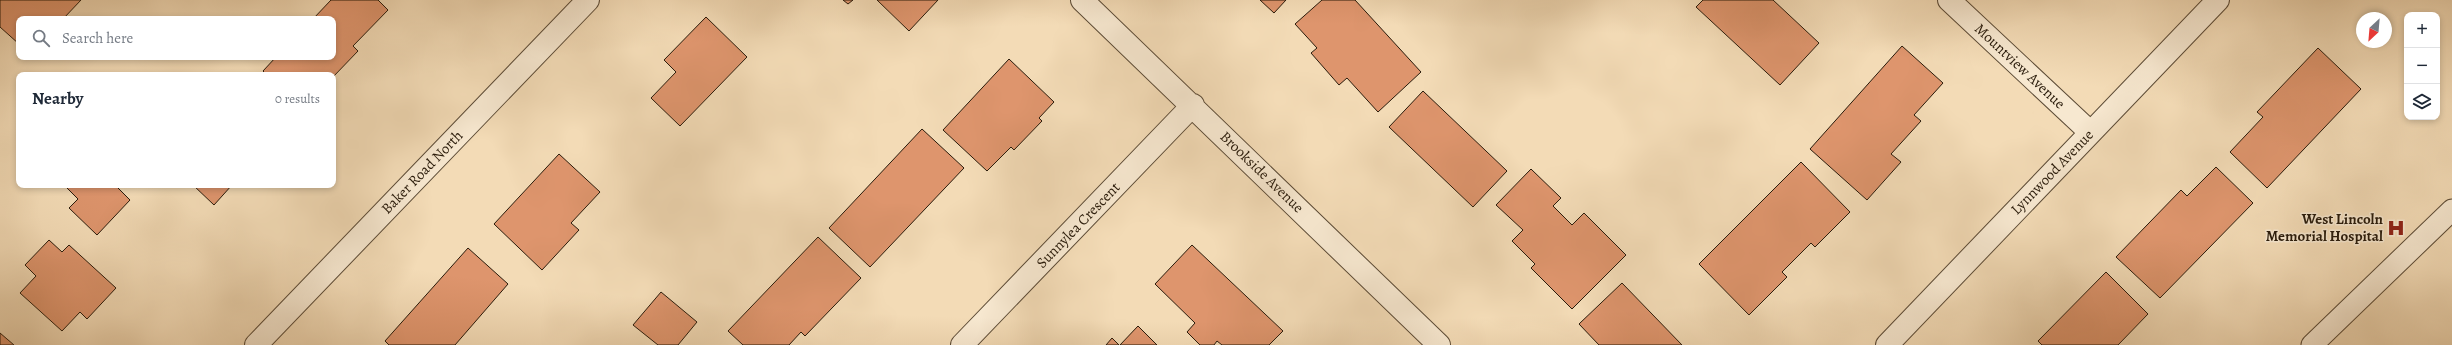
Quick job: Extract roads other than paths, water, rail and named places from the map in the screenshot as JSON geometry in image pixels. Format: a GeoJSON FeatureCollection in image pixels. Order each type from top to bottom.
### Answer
{"type":"FeatureCollection","features":[{"type":"Feature","properties":{"kind":"street","name":"Baker Road North"},"geometry":{"type":"LineString","coordinates":[[256,345],[588,0]]}},
{"type":"Feature","properties":{"kind":"street","name":"Brookside Avenue"},"geometry":{"type":"LineString","coordinates":[[1082,0],[1193,105],[1440,345]]}},
{"type":"Feature","properties":{"kind":"street","name":"Mountview Avenue"},"geometry":{"type":"LineString","coordinates":[[1949,0],[2090,132]]}},
{"type":"Feature","properties":{"kind":"street","name":"Lynnwood Avenue"},"geometry":{"type":"LineString","coordinates":[[1886,345],[2218,0]]}},
{"type":"Feature","properties":{"kind":"street","name":"Sunnylea Crescent"},"geometry":{"type":"LineString","coordinates":[[962,345],[1193,105]]}},
{"type":"Feature","properties":{"kind":"lane"},"geometry":{"type":"LineString","coordinates":[[2312,345],[2452,210]]}},
{"type":"Feature","properties":{"kind":"place","name":"West Lincoln Memorial Hospital"},"geometry":{"type":"Point","coordinates":[2396,228]}}]}
